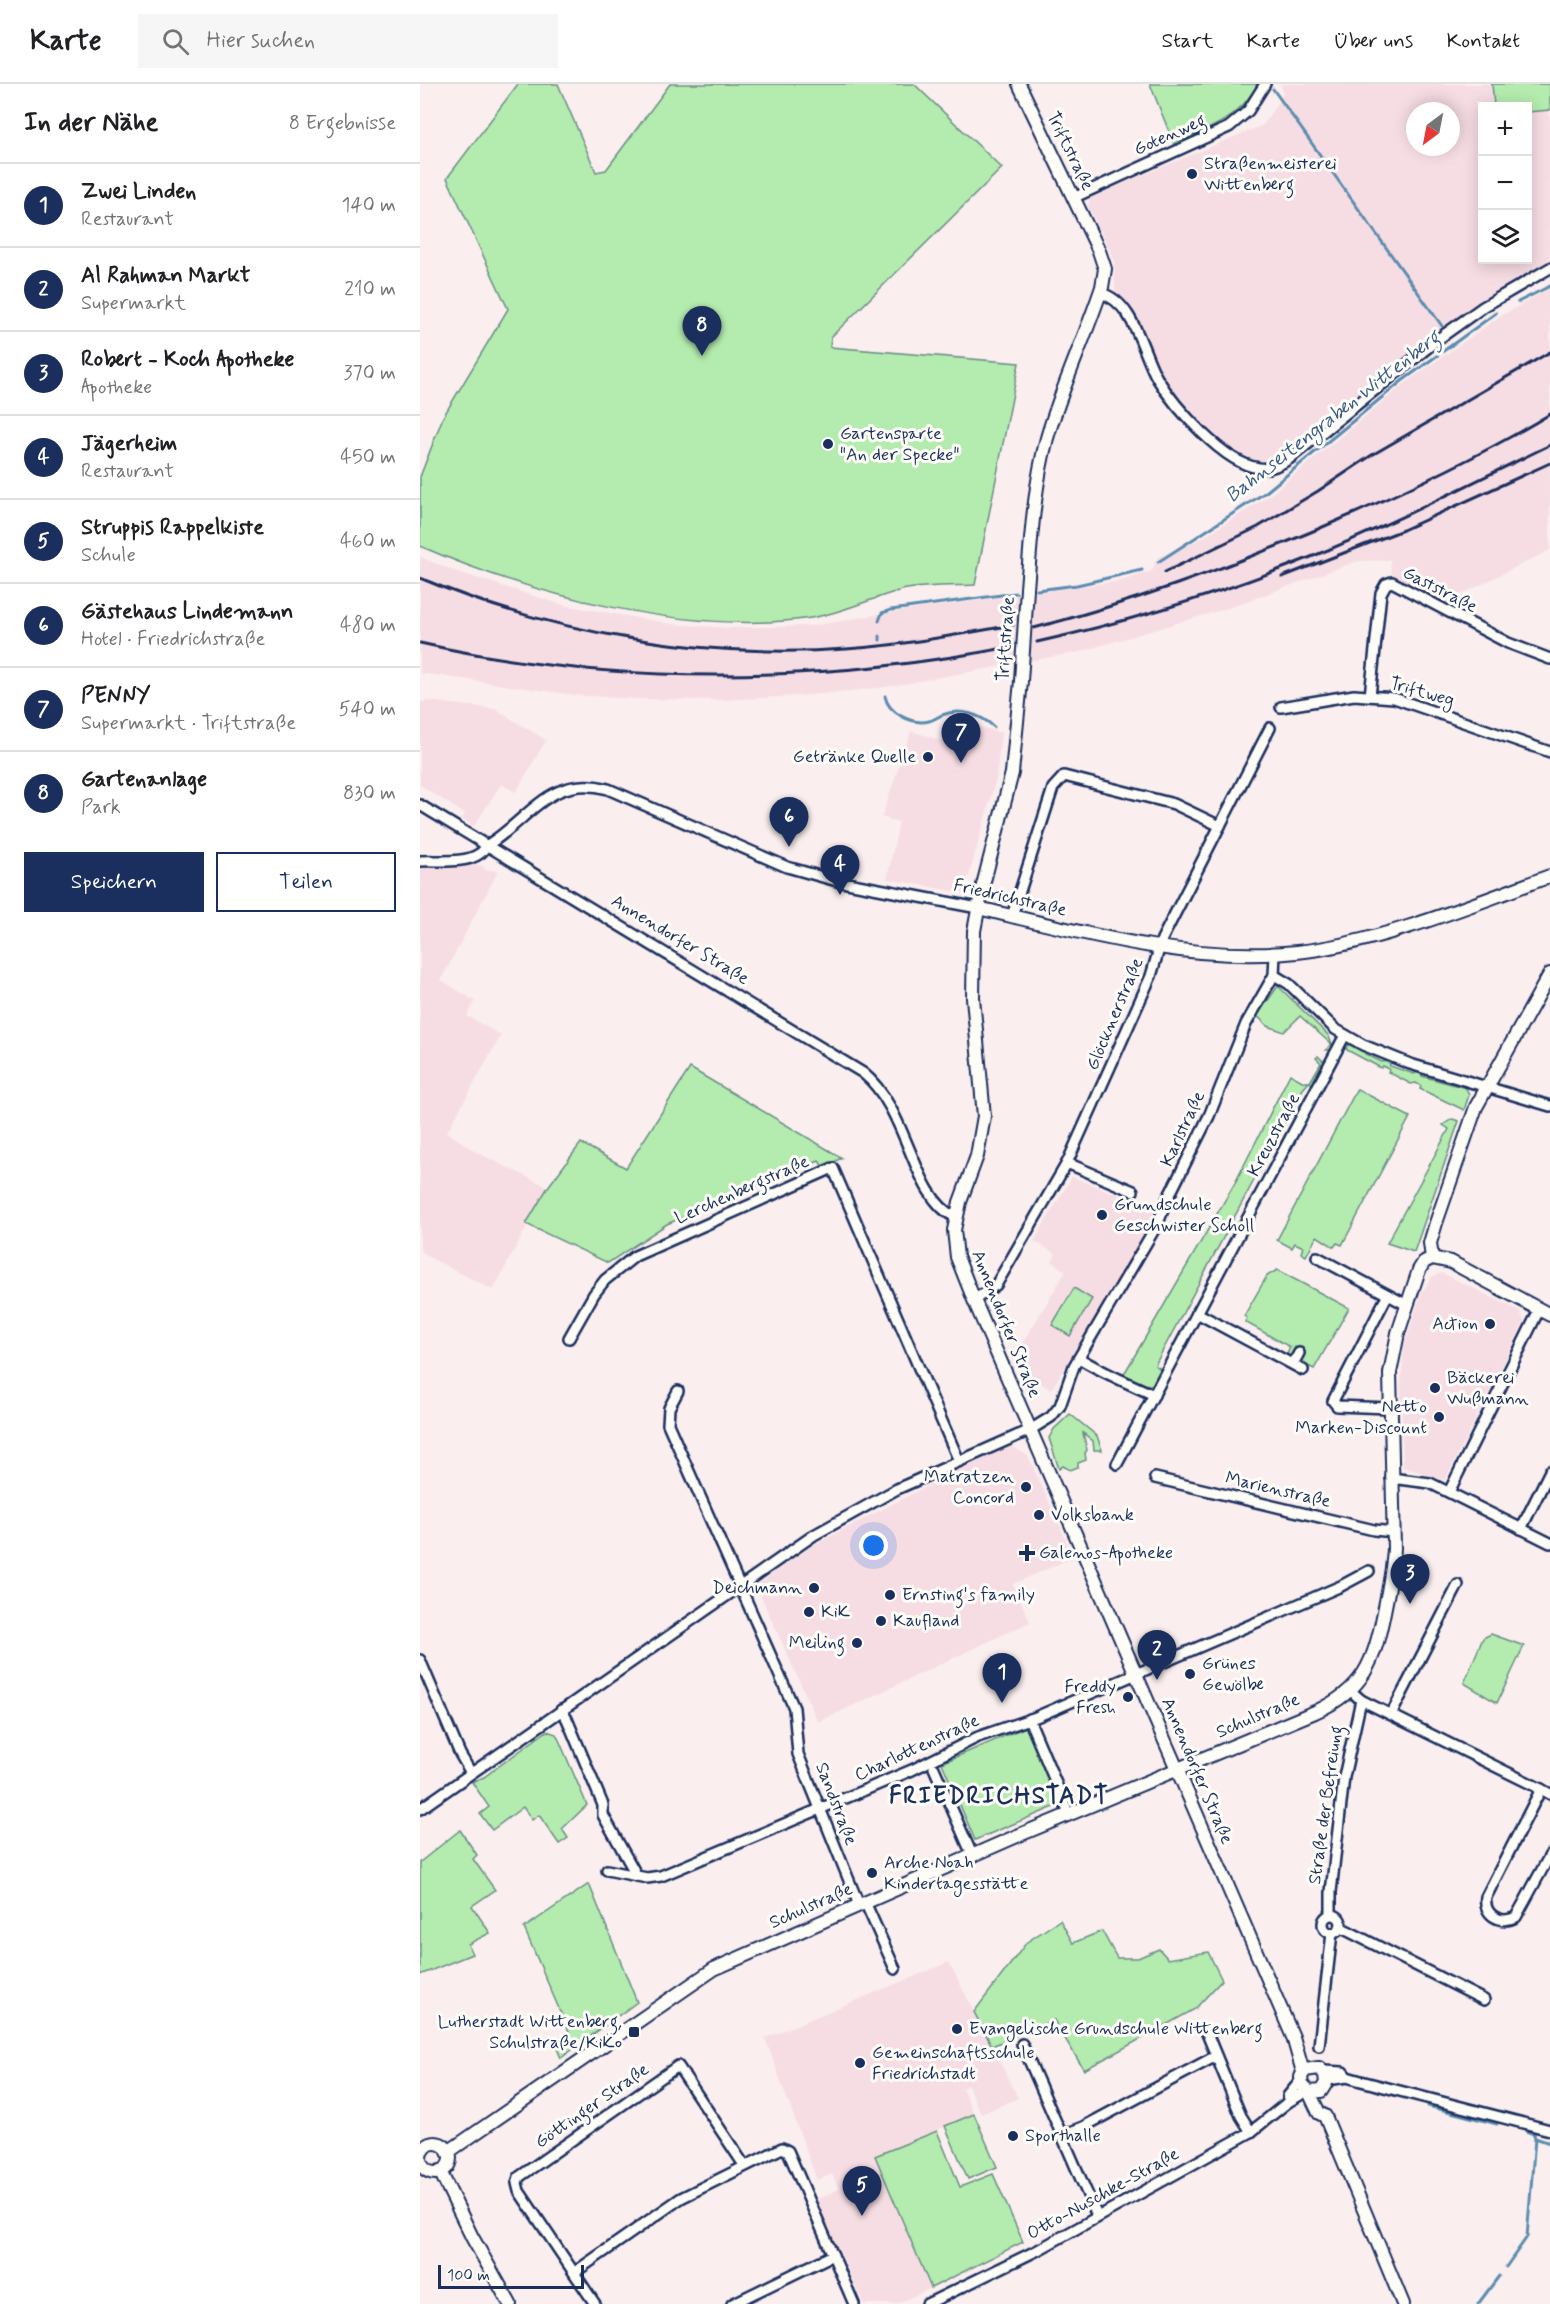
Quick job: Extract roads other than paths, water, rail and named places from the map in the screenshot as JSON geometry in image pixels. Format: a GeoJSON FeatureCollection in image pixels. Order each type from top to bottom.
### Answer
{"type":"FeatureCollection","features":[{"type":"Feature","properties":{"kind":"street","name":"Triftstraße"},"geometry":{"type":"LineString","coordinates":[[955,1217],[977,1156],[984,1116],[973,998],[974,941],[978,908],[1012,773],[1033,516],[1042,461],[1062,393],[1100,293],[1104,264],[1019,84]]}},
{"type":"Feature","properties":{"kind":"street","name":"Gotenweg"},"geometry":{"type":"LineString","coordinates":[[1073,198],[1229,127],[1248,111],[1265,84]]}},
{"type":"Feature","properties":{"kind":"street"},"geometry":{"type":"LineString","coordinates":[[1100,293],[1112,297],[1122,307],[1159,380],[1186,415],[1226,452],[1244,463],[1261,469],[1280,465],[1289,459],[1441,337],[1483,307],[1550,268]]}},
{"type":"Feature","properties":{"kind":"street","name":"Gaststraße"},"geometry":{"type":"LineString","coordinates":[[1370,696],[1381,593],[1386,584],[1392,582],[1508,643],[1550,660]]}},
{"type":"Feature","properties":{"kind":"street","name":"Triftweg"},"geometry":{"type":"LineString","coordinates":[[1281,707],[1337,697],[1394,698],[1423,706],[1550,752]]}},
{"type":"Feature","properties":{"kind":"street","name":"Glöcknerstraße"},"geometry":{"type":"LineString","coordinates":[[974,1300],[986,1294],[996,1285],[1067,1163],[1151,975],[1159,949],[1270,728]]}},
{"type":"Feature","properties":{"kind":"street"},"geometry":{"type":"LineString","coordinates":[[1012,916],[1053,788],[1064,776],[1174,804],[1220,826]]}},
{"type":"Feature","properties":{"kind":"street","name":"Friedrichstraße"},"geometry":{"type":"LineString","coordinates":[[420,861],[469,859],[480,854],[489,844],[498,840],[554,792],[581,785],[599,787],[787,867],[837,881],[978,908],[1129,944],[1159,949],[1275,954],[1329,947],[1382,933],[1550,876]]}},
{"type":"Feature","properties":{"kind":"street","name":"Annendorfer Straße"},"geometry":{"type":"LineString","coordinates":[[420,805],[641,936],[869,1078],[882,1090],[894,1111],[932,1198],[945,1212],[955,1217],[955,1250],[974,1300],[1297,2047],[1303,2050],[1313,2080],[1319,2113],[1325,2116],[1403,2304]]}},
{"type":"Feature","properties":{"kind":"street","name":"Karlstraße"},"geometry":{"type":"LineString","coordinates":[[1030,1430],[1051,1417],[1060,1406],[1079,1358],[1158,1223],[1200,1135],[1246,1024],[1274,975],[1275,954]]}},
{"type":"Feature","properties":{"kind":"street"},"geometry":{"type":"LineString","coordinates":[[1432,1258],[1430,1243],[1436,1222],[1485,1087],[1550,974]]}},
{"type":"Feature","properties":{"kind":"street"},"geometry":{"type":"LineString","coordinates":[[1274,975],[1289,984],[1319,1015],[1345,1035],[1393,1058],[1550,1106]]}},
{"type":"Feature","properties":{"kind":"street","name":"Kreuzstraße"},"geometry":{"type":"LineString","coordinates":[[1117,1464],[1345,1035]]}},
{"type":"Feature","properties":{"kind":"street"},"geometry":{"type":"LineString","coordinates":[[1067,1163],[1133,1191]]}},
{"type":"Feature","properties":{"kind":"street","name":"Lerchenbergstraße"},"geometry":{"type":"LineString","coordinates":[[569,1338],[594,1294],[605,1280],[635,1256],[833,1168],[959,1461]]}},
{"type":"Feature","properties":{"kind":"street"},"geometry":{"type":"LineString","coordinates":[[1317,1257],[1407,1305]]}},
{"type":"Feature","properties":{"kind":"street"},"geometry":{"type":"LineString","coordinates":[[1449,1492],[1544,1312],[1451,1262],[1432,1258],[1422,1265],[1407,1305],[1392,1357],[1389,1408],[1394,1532],[1392,1572],[1377,1648],[1366,1672],[1350,1690],[1361,1700],[1392,1713],[1545,1791],[1486,1897],[1485,1903],[1491,1915],[1502,1920],[1516,1917],[1550,1855]]}},
{"type":"Feature","properties":{"kind":"street"},"geometry":{"type":"LineString","coordinates":[[1387,1296],[1333,1401],[1337,1406],[1389,1408]]}},
{"type":"Feature","properties":{"kind":"street"},"geometry":{"type":"LineString","coordinates":[[1197,1313],[1303,1370]]}},
{"type":"Feature","properties":{"kind":"street"},"geometry":{"type":"LineString","coordinates":[[1293,1364],[1299,1353]]}},
{"type":"Feature","properties":{"kind":"street"},"geometry":{"type":"LineString","coordinates":[[1079,1358],[1113,1378],[1128,1382],[1154,1395]]}},
{"type":"Feature","properties":{"kind":"street"},"geometry":{"type":"LineString","coordinates":[[678,1391],[669,1408],[668,1424],[740,1585]]}},
{"type":"Feature","properties":{"kind":"street"},"geometry":{"type":"LineString","coordinates":[[420,1809],[740,1585],[850,1513],[1030,1430]]}},
{"type":"Feature","properties":{"kind":"street"},"geometry":{"type":"LineString","coordinates":[[1521,1529],[1550,1471]]}},
{"type":"Feature","properties":{"kind":"street","name":"Marienstraße"},"geometry":{"type":"LineString","coordinates":[[1155,1478],[1379,1531],[1394,1532]]}},
{"type":"Feature","properties":{"kind":"street"},"geometry":{"type":"LineString","coordinates":[[1392,1478],[1424,1481],[1550,1543]]}},
{"type":"Feature","properties":{"kind":"street","name":"Charlottenstraße"},"geometry":{"type":"LineString","coordinates":[[608,1870],[637,1876],[661,1876],[820,1810],[978,1737],[1029,1719],[1136,1675],[1341,1586],[1369,1571]]}},
{"type":"Feature","properties":{"kind":"street","name":"Sandstraße"},"geometry":{"type":"LineString","coordinates":[[740,1585],[794,1708],[797,1749],[820,1810],[862,1904],[895,1969]]}},
{"type":"Feature","properties":{"kind":"street"},"geometry":{"type":"LineString","coordinates":[[1392,1713],[1458,1585]]}},
{"type":"Feature","properties":{"kind":"street"},"geometry":{"type":"LineString","coordinates":[[420,1659],[460,1754],[471,1773]]}},
{"type":"Feature","properties":{"kind":"street","name":"Schulstraße"},"geometry":{"type":"LineString","coordinates":[[448,2152],[702,1976],[862,1904],[1321,1709],[1350,1690]]}},
{"type":"Feature","properties":{"kind":"street","name":"Straße der Befreiung"},"geometry":{"type":"LineString","coordinates":[[1331,1915],[1331,1892],[1344,1777],[1361,1700]]}},
{"type":"Feature","properties":{"kind":"street"},"geometry":{"type":"LineString","coordinates":[[561,1710],[603,1805],[603,1815],[637,1876]]}},
{"type":"Feature","properties":{"kind":"street"},"geometry":{"type":"LineString","coordinates":[[1029,1719],[1066,1807]]}},
{"type":"Feature","properties":{"kind":"street"},"geometry":{"type":"LineString","coordinates":[[934,1768],[973,1857]]}},
{"type":"Feature","properties":{"kind":"street"},"geometry":{"type":"LineString","coordinates":[[1319,2046],[1336,1930],[1339,1919],[1331,1915],[1324,1919],[1325,1930],[1336,1930],[1484,2000]]}},
{"type":"Feature","properties":{"kind":"street"},"geometry":{"type":"LineString","coordinates":[[1206,2031],[1241,2116],[1251,2132]]}},
{"type":"Feature","properties":{"kind":"street"},"geometry":{"type":"LineString","coordinates":[[1022,2044],[1060,2136],[1097,2216]]}},
{"type":"Feature","properties":{"kind":"street"},"geometry":{"type":"LineString","coordinates":[[1060,2136],[1083,2127],[1216,2056]]}},
{"type":"Feature","properties":{"kind":"street","name":"Göttinger Straße"},"geometry":{"type":"LineString","coordinates":[[575,2271],[519,2191],[517,2183],[519,2177],[678,2066],[744,2165]]}},
{"type":"Feature","properties":{"kind":"street"},"geometry":{"type":"LineString","coordinates":[[1313,2080],[1347,2077],[1550,2130]]}},
{"type":"Feature","properties":{"kind":"street","name":"Otto-Nuschke-Straße"},"geometry":{"type":"LineString","coordinates":[[927,2304],[1038,2250],[1251,2132],[1287,2102],[1288,2096],[1313,2080]]}},
{"type":"Feature","properties":{"kind":"street"},"geometry":{"type":"LineString","coordinates":[[423,2142],[438,2144],[448,2152],[448,2163],[440,2171],[431,2172],[421,2167],[423,2142]]}},
{"type":"Feature","properties":{"kind":"street"},"geometry":{"type":"LineString","coordinates":[[595,2304],[575,2271],[681,2198],[782,2148],[788,2151],[854,2304]]}},
{"type":"Feature","properties":{"kind":"street"},"geometry":{"type":"LineString","coordinates":[[440,2171],[472,2237],[510,2304]]}},
{"type":"Feature","properties":{"kind":"street"},"geometry":{"type":"LineString","coordinates":[[732,2304],[833,2254]]}},
{"type":"Feature","properties":{"kind":"waterway"},"geometry":{"type":"LineString","coordinates":[[1273,89],[1442,326]]}},
{"type":"Feature","properties":{"kind":"waterway","name":"Bahnseitengraben Wittenberg"},"geometry":{"type":"LineString","coordinates":[[1518,302],[1550,286]]}},
{"type":"Feature","properties":{"kind":"waterway","name":"Bahnseitengraben Wittenberg"},"geometry":{"type":"LineString","coordinates":[[1158,562],[1266,492],[1402,381],[1496,313]]}},
{"type":"Feature","properties":{"kind":"waterway","name":"Bahnseitengraben Wittenberg"},"geometry":{"type":"LineString","coordinates":[[1037,590],[1077,585],[1142,570]]}},
{"type":"Feature","properties":{"kind":"waterway","name":"Bahnseitengraben Wittenberg"},"geometry":{"type":"LineString","coordinates":[[879,621],[882,613],[891,610],[1016,593]]}},
{"type":"Feature","properties":{"kind":"waterway","name":"Bahnseitengraben Wittenberg"},"geometry":{"type":"LineString","coordinates":[[885,696],[891,708],[915,721],[929,721],[949,713],[963,712],[976,716],[994,727]]}},
{"type":"Feature","properties":{"kind":"waterway"},"geometry":{"type":"LineString","coordinates":[[1428,2106],[1497,2124]]}},
{"type":"Feature","properties":{"kind":"waterway"},"geometry":{"type":"LineString","coordinates":[[1526,2131],[1534,2134],[1535,2138]]}},
{"type":"Feature","properties":{"kind":"waterway"},"geometry":{"type":"LineString","coordinates":[[1506,2267],[1527,2237],[1535,2138],[1550,2143]]}},
{"type":"Feature","properties":{"kind":"waterway"},"geometry":{"type":"LineString","coordinates":[[1478,2304],[1499,2276]]}},
{"type":"Feature","properties":{"kind":"railway"},"geometry":{"type":"LineString","coordinates":[[1165,572],[1258,527],[1372,455],[1550,352]]}},
{"type":"Feature","properties":{"kind":"railway"},"geometry":{"type":"LineString","coordinates":[[1034,628],[1143,596],[1283,544],[1436,476],[1550,414]]}},
{"type":"Feature","properties":{"kind":"railway"},"geometry":{"type":"LineString","coordinates":[[1037,642],[1176,605],[1278,570],[1371,531],[1550,445]]}},
{"type":"Feature","properties":{"kind":"railway"},"geometry":{"type":"LineString","coordinates":[[1282,577],[1403,530],[1550,463]]}},
{"type":"Feature","properties":{"kind":"railway"},"geometry":{"type":"LineString","coordinates":[[420,578],[470,598],[575,628],[684,646],[738,650],[846,649],[951,636],[1013,625]]}},
{"type":"Feature","properties":{"kind":"railway"},"geometry":{"type":"LineString","coordinates":[[420,643],[493,657],[566,667],[640,673],[715,675],[864,668],[1010,647]]}},
{"type":"Feature","properties":{"kind":"place","name":"Straßenmeisterei Wittenberg"},"geometry":{"type":"Point","coordinates":[1192,174]}},
{"type":"Feature","properties":{"kind":"place","name":"Gartenanlage"},"geometry":{"type":"Point","coordinates":[702,356]}},
{"type":"Feature","properties":{"kind":"place","name":"Gartensparte \"An der Specke\""},"geometry":{"type":"Point","coordinates":[828,444]}},
{"type":"Feature","properties":{"kind":"place","name":"Getränke Quelle"},"geometry":{"type":"Point","coordinates":[928,757]}},
{"type":"Feature","properties":{"kind":"place","name":"PENNY"},"geometry":{"type":"Point","coordinates":[961,763]}},
{"type":"Feature","properties":{"kind":"place","name":"Gästehaus Lindemann"},"geometry":{"type":"Point","coordinates":[789,847]}},
{"type":"Feature","properties":{"kind":"place","name":"Jägerheim"},"geometry":{"type":"Point","coordinates":[840,895]}},
{"type":"Feature","properties":{"kind":"place","name":"Grundschule Geschwister Scholl"},"geometry":{"type":"Point","coordinates":[1102,1215]}},
{"type":"Feature","properties":{"kind":"place","name":"Action"},"geometry":{"type":"Point","coordinates":[1490,1324]}},
{"type":"Feature","properties":{"kind":"place","name":"Bäckerei Wußmann"},"geometry":{"type":"Point","coordinates":[1435,1388]}},
{"type":"Feature","properties":{"kind":"place","name":"Netto Marken-Discount"},"geometry":{"type":"Point","coordinates":[1439,1417]}},
{"type":"Feature","properties":{"kind":"place","name":"Matratzen Concord"},"geometry":{"type":"Point","coordinates":[1026,1487]}},
{"type":"Feature","properties":{"kind":"place","name":"Volksbank"},"geometry":{"type":"Point","coordinates":[1039,1515]}},
{"type":"Feature","properties":{"kind":"place","name":"Galenos-Apotheke"},"geometry":{"type":"Point","coordinates":[1027,1553]}},
{"type":"Feature","properties":{"kind":"place","name":"Deichmann"},"geometry":{"type":"Point","coordinates":[814,1588]}},
{"type":"Feature","properties":{"kind":"place","name":"Ernsting's family"},"geometry":{"type":"Point","coordinates":[890,1595]}},
{"type":"Feature","properties":{"kind":"place","name":"Robert - Koch Apotheke"},"geometry":{"type":"Point","coordinates":[1410,1604]}},
{"type":"Feature","properties":{"kind":"place","name":"KiK"},"geometry":{"type":"Point","coordinates":[809,1612]}},
{"type":"Feature","properties":{"kind":"place","name":"Kaufland"},"geometry":{"type":"Point","coordinates":[881,1621]}},
{"type":"Feature","properties":{"kind":"place","name":"Meiling"},"geometry":{"type":"Point","coordinates":[857,1643]}},
{"type":"Feature","properties":{"kind":"place","name":"Grünes Gewölbe"},"geometry":{"type":"Point","coordinates":[1190,1674]}},
{"type":"Feature","properties":{"kind":"place","name":"Al Rahman Markt"},"geometry":{"type":"Point","coordinates":[1157,1680]}},
{"type":"Feature","properties":{"kind":"place","name":"Freddy Fresh"},"geometry":{"type":"Point","coordinates":[1128,1697]}},
{"type":"Feature","properties":{"kind":"place","name":"Zwei Linden"},"geometry":{"type":"Point","coordinates":[1002,1703]}},
{"type":"Feature","properties":{"kind":"place","name":"Arche Noah Kindertagesstätte"},"geometry":{"type":"Point","coordinates":[872,1873]}},
{"type":"Feature","properties":{"kind":"place","name":"Evangelische Grundschule Wittenberg"},"geometry":{"type":"Point","coordinates":[957,2029]}},
{"type":"Feature","properties":{"kind":"place","name":"Lutherstadt Wittenberg, Schulstraße/KiKo"},"geometry":{"type":"Point","coordinates":[634,2032]}},
{"type":"Feature","properties":{"kind":"place","name":"Gemeinschaftsschule Friedrichstadt"},"geometry":{"type":"Point","coordinates":[860,2063]}},
{"type":"Feature","properties":{"kind":"place","name":"Sporthalle"},"geometry":{"type":"Point","coordinates":[1013,2136]}},
{"type":"Feature","properties":{"kind":"place","name":"Struppis Rappelkiste"},"geometry":{"type":"Point","coordinates":[862,2216]}},
{"type":"Feature","properties":{"kind":"district","name":"FRIEDRICHSTADT"},"geometry":{"type":"Point","coordinates":[999,1796]}}]}
